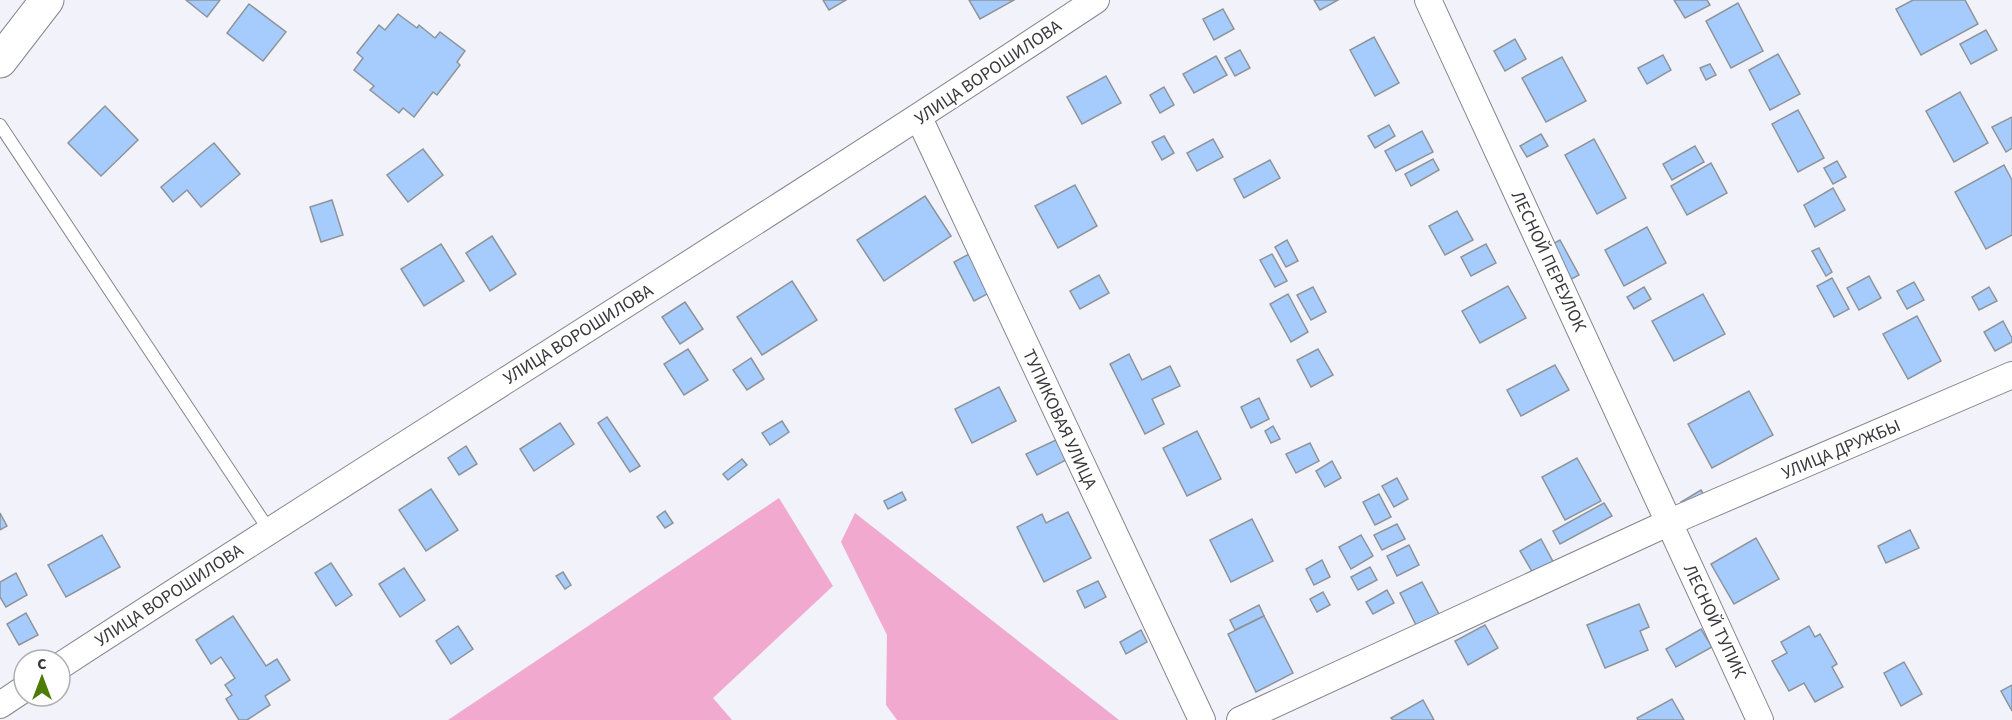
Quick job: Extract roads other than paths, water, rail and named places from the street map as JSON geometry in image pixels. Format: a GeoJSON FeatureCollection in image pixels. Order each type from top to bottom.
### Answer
{"type":"FeatureCollection","features":[{"type":"Feature","properties":{"kind":"street"},"geometry":{"type":"LineString","coordinates":[[0,60],[47,0]]}},
{"type":"Feature","properties":{"kind":"street","name":"УЛИЦА ВОРОШИЛОВА"},"geometry":{"type":"LineString","coordinates":[[72,658],[269,530],[919,118],[1096,0]]}},
{"type":"Feature","properties":{"kind":"street","name":"ЛЕСНОЙ ПЕРЕУЛОК"},"geometry":{"type":"LineString","coordinates":[[1428,0],[1670,522]]}},
{"type":"Feature","properties":{"kind":"street","name":"ТУПИКОВАЯ УЛИЦА"},"geometry":{"type":"LineString","coordinates":[[919,118],[1202,720]]}},
{"type":"Feature","properties":{"kind":"street","name":"УЛИЦА ДРУЖБЫ"},"geometry":{"type":"LineString","coordinates":[[1240,720],[1670,522],[2012,375]]}},
{"type":"Feature","properties":{"kind":"street","name":"ЛЕСНОЙ ТУПИК"},"geometry":{"type":"LineString","coordinates":[[1670,522],[1760,720]]}},
{"type":"Feature","properties":{"kind":"lane"},"geometry":{"type":"LineString","coordinates":[[0,125],[269,530]]}}]}
